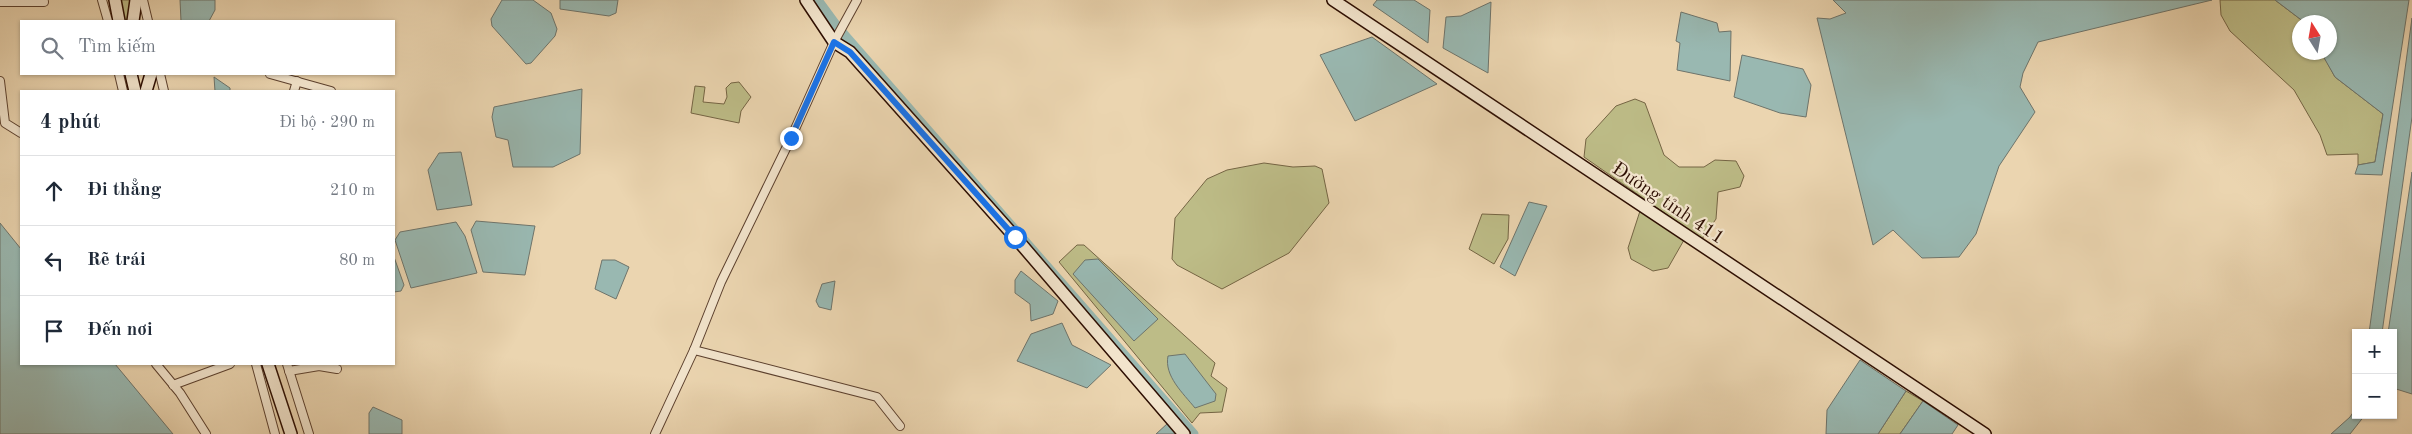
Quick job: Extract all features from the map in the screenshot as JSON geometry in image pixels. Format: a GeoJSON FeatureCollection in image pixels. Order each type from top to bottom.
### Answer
{"type":"FeatureCollection","features":[{"type":"Feature","properties":{"kind":"main road"},"geometry":{"type":"LineString","coordinates":[[115,0],[120,20]]}},
{"type":"Feature","properties":{"kind":"main road"},"geometry":{"type":"LineString","coordinates":[[133,20],[136,0]]}},
{"type":"Feature","properties":{"kind":"main road"},"geometry":{"type":"LineString","coordinates":[[806,0],[835,41],[850,52],[989,208],[1184,434]]}},
{"type":"Feature","properties":{"kind":"main road","name":"Đường tỉnh 411"},"geometry":{"type":"LineString","coordinates":[[1333,0],[1985,434]]}},
{"type":"Feature","properties":{"kind":"main road"},"geometry":{"type":"LineString","coordinates":[[131,75],[135,90]]}},
{"type":"Feature","properties":{"kind":"main road"},"geometry":{"type":"LineString","coordinates":[[146,90],[151,75]]}},
{"type":"Feature","properties":{"kind":"main road"},"geometry":{"type":"LineString","coordinates":[[268,365],[290,434]]}},
{"type":"Feature","properties":{"kind":"street"},"geometry":{"type":"LineString","coordinates":[[102,0],[108,20]]}},
{"type":"Feature","properties":{"kind":"street"},"geometry":{"type":"LineString","coordinates":[[143,0],[148,20]]}},
{"type":"Feature","properties":{"kind":"street"},"geometry":{"type":"LineString","coordinates":[[655,434],[694,350],[722,282],[835,41],[846,24],[857,0]]}},
{"type":"Feature","properties":{"kind":"street"},"geometry":{"type":"LineString","coordinates":[[0,2],[44,2]]}},
{"type":"Feature","properties":{"kind":"street"},"geometry":{"type":"LineString","coordinates":[[119,75],[123,90]]}},
{"type":"Feature","properties":{"kind":"street"},"geometry":{"type":"LineString","coordinates":[[160,75],[164,90]]}},
{"type":"Feature","properties":{"kind":"street"},"geometry":{"type":"LineString","coordinates":[[274,75],[328,90]]}},
{"type":"Feature","properties":{"kind":"street"},"geometry":{"type":"LineString","coordinates":[[0,81],[5,123],[20,133]]}},
{"type":"Feature","properties":{"kind":"street"},"geometry":{"type":"LineString","coordinates":[[294,90],[297,81]]}},
{"type":"Feature","properties":{"kind":"street"},"geometry":{"type":"LineString","coordinates":[[694,350],[877,397],[900,426]]}},
{"type":"Feature","properties":{"kind":"street"},"geometry":{"type":"LineString","coordinates":[[157,365],[173,385],[206,434]]}},
{"type":"Feature","properties":{"kind":"street"},"geometry":{"type":"LineString","coordinates":[[173,385],[227,365]]}},
{"type":"Feature","properties":{"kind":"street"},"geometry":{"type":"LineString","coordinates":[[256,365],[275,434]]}},
{"type":"Feature","properties":{"kind":"street"},"geometry":{"type":"LineString","coordinates":[[309,434],[288,367],[319,366],[337,369]]}},
{"type":"Feature","properties":{"kind":"shaded area"},"geometry":{"type":"Polygon","coordinates":[[[119,0],[133,0],[130,20],[124,20],[119,0]]]}},
{"type":"Feature","properties":{"kind":"shaded area"},"geometry":{"type":"Polygon","coordinates":[[[2220,0],[2275,0],[2295,15],[2292,15],[2292,60],[2326,60],[2335,77],[2383,114],[2375,162],[2358,165],[2358,154],[2327,155],[2320,135],[2294,90],[2230,31],[2221,15],[2220,0]]]}},
{"type":"Feature","properties":{"kind":"shaded area"},"geometry":{"type":"Polygon","coordinates":[[[739,82],[751,97],[741,111],[739,123],[691,113],[695,86],[705,87],[703,102],[724,104],[727,97],[726,88],[731,83],[739,82]]]}},
{"type":"Feature","properties":{"kind":"shaded area"},"geometry":{"type":"Polygon","coordinates":[[[1635,99],[1645,103],[1664,155],[1679,167],[1704,167],[1715,160],[1736,161],[1744,176],[1740,187],[1718,192],[1716,219],[1702,239],[1584,157],[1586,139],[1616,106],[1635,99]]]}},
{"type":"Feature","properties":{"kind":"shaded area"},"geometry":{"type":"Polygon","coordinates":[[[1264,163],[1293,167],[1315,166],[1322,169],[1329,203],[1289,253],[1222,289],[1177,265],[1172,259],[1175,218],[1207,179],[1227,170],[1264,163]]]}},
{"type":"Feature","properties":{"kind":"shaded area"},"geometry":{"type":"Polygon","coordinates":[[[1640,211],[1684,240],[1668,268],[1653,271],[1631,259],[1628,248],[1640,211]]]}},
{"type":"Feature","properties":{"kind":"shaded area"},"geometry":{"type":"Polygon","coordinates":[[[1482,214],[1509,215],[1508,239],[1494,264],[1469,249],[1482,214]]]}},
{"type":"Feature","properties":{"kind":"shaded area"},"geometry":{"type":"Polygon","coordinates":[[[1077,245],[1084,245],[1215,363],[1211,376],[1227,388],[1222,412],[1200,413],[1192,423],[1059,262],[1077,245]]]}},
{"type":"Feature","properties":{"kind":"shaded area"},"geometry":{"type":"Polygon","coordinates":[[[1906,391],[1923,401],[1900,434],[1878,434],[1906,391]]]}},
{"type":"Feature","properties":{"kind":"water"},"geometry":{"type":"Polygon","coordinates":[[[180,0],[215,0],[215,10],[210,20],[181,20],[180,0]]]}},
{"type":"Feature","properties":{"kind":"water"},"geometry":{"type":"Polygon","coordinates":[[[502,0],[533,0],[551,13],[557,29],[555,36],[531,63],[526,64],[492,26],[491,19],[502,0]]]}},
{"type":"Feature","properties":{"kind":"water"},"geometry":{"type":"Polygon","coordinates":[[[560,0],[618,0],[616,13],[609,16],[560,9],[560,0]]]}},
{"type":"Feature","properties":{"kind":"water"},"geometry":{"type":"Polygon","coordinates":[[[1377,0],[1414,0],[1430,10],[1428,43],[1373,5],[1377,0]]]}},
{"type":"Feature","properties":{"kind":"water"},"geometry":{"type":"Polygon","coordinates":[[[1833,0],[2212,0],[2038,42],[2023,73],[2020,87],[2035,112],[1999,166],[1976,234],[1959,257],[1922,258],[1893,230],[1873,245],[1817,18],[1830,19],[1846,13],[1833,0]]]}},
{"type":"Feature","properties":{"kind":"water"},"geometry":{"type":"Polygon","coordinates":[[[2275,0],[2409,0],[2382,175],[2355,174],[2358,165],[2375,162],[2383,114],[2335,77],[2325,60],[2337,60],[2337,15],[2295,15],[2275,0]]]}},
{"type":"Feature","properties":{"kind":"water"},"geometry":{"type":"Polygon","coordinates":[[[1491,2],[1488,73],[1443,48],[1446,17],[1461,16],[1491,2]]]}},
{"type":"Feature","properties":{"kind":"water"},"geometry":{"type":"Polygon","coordinates":[[[1681,12],[1717,23],[1719,32],[1731,31],[1730,81],[1677,70],[1680,43],[1676,41],[1681,12]]]}},
{"type":"Feature","properties":{"kind":"water"},"geometry":{"type":"Polygon","coordinates":[[[2412,18],[2412,117],[2383,329],[2370,329],[2412,18]]]}},
{"type":"Feature","properties":{"kind":"water"},"geometry":{"type":"Polygon","coordinates":[[[1372,37],[1437,84],[1355,121],[1320,55],[1372,37]]]}},
{"type":"Feature","properties":{"kind":"water"},"geometry":{"type":"Polygon","coordinates":[[[1742,55],[1803,69],[1811,85],[1806,117],[1780,113],[1734,97],[1742,55]]]}},
{"type":"Feature","properties":{"kind":"water"},"geometry":{"type":"Polygon","coordinates":[[[214,77],[230,88],[230,90],[215,90],[214,77]]]}},
{"type":"Feature","properties":{"kind":"water"},"geometry":{"type":"Polygon","coordinates":[[[582,89],[580,154],[553,167],[513,167],[508,140],[496,137],[492,117],[494,107],[582,89]]]}},
{"type":"Feature","properties":{"kind":"water"},"geometry":{"type":"Polygon","coordinates":[[[461,152],[472,205],[437,210],[428,170],[439,153],[461,152]]]}},
{"type":"Feature","properties":{"kind":"water"},"geometry":{"type":"Polygon","coordinates":[[[2412,172],[2412,394],[2397,389],[2397,329],[2389,329],[2412,172]]]}},
{"type":"Feature","properties":{"kind":"water"},"geometry":{"type":"Polygon","coordinates":[[[1529,202],[1547,206],[1515,276],[1500,267],[1529,202]]]}},
{"type":"Feature","properties":{"kind":"water"},"geometry":{"type":"Polygon","coordinates":[[[476,221],[535,226],[525,275],[483,272],[471,230],[476,221]]]}},
{"type":"Feature","properties":{"kind":"water"},"geometry":{"type":"Polygon","coordinates":[[[456,222],[465,236],[477,273],[411,288],[395,240],[400,232],[456,222]]]}},
{"type":"Feature","properties":{"kind":"water"},"geometry":{"type":"Polygon","coordinates":[[[0,223],[20,248],[20,365],[116,365],[173,434],[0,434],[0,223]]]}},
{"type":"Feature","properties":{"kind":"water"},"geometry":{"type":"Polygon","coordinates":[[[1098,259],[1158,319],[1134,341],[1073,274],[1085,260],[1098,259]]]}},
{"type":"Feature","properties":{"kind":"water"},"geometry":{"type":"Polygon","coordinates":[[[395,260],[404,285],[401,291],[395,292],[395,260]]]}},
{"type":"Feature","properties":{"kind":"water"},"geometry":{"type":"Polygon","coordinates":[[[602,260],[615,260],[629,267],[616,299],[595,289],[602,260]]]}},
{"type":"Feature","properties":{"kind":"water"},"geometry":{"type":"Polygon","coordinates":[[[1021,271],[1058,301],[1053,314],[1031,321],[1030,304],[1015,293],[1015,280],[1021,271]]]}},
{"type":"Feature","properties":{"kind":"water"},"geometry":{"type":"Polygon","coordinates":[[[835,281],[831,310],[819,307],[816,301],[822,284],[835,281]]]}},
{"type":"Feature","properties":{"kind":"water"},"geometry":{"type":"Polygon","coordinates":[[[1062,323],[1072,345],[1111,365],[1087,388],[1017,361],[1031,334],[1062,323]]]}},
{"type":"Feature","properties":{"kind":"water"},"geometry":{"type":"Polygon","coordinates":[[[1185,354],[1216,394],[1215,401],[1195,408],[1176,384],[1169,370],[1168,356],[1185,354]]]}},
{"type":"Feature","properties":{"kind":"water"},"geometry":{"type":"Polygon","coordinates":[[[1860,360],[1906,391],[1878,434],[1826,434],[1827,410],[1860,360]]]}},
{"type":"Feature","properties":{"kind":"water"},"geometry":{"type":"Polygon","coordinates":[[[1923,401],[1958,425],[1952,434],[1900,434],[1923,401]]]}},
{"type":"Feature","properties":{"kind":"water"},"geometry":{"type":"Polygon","coordinates":[[[373,407],[402,420],[402,434],[369,434],[369,413],[373,407]]]}},
{"type":"Feature","properties":{"kind":"water"},"geometry":{"type":"Polygon","coordinates":[[[2352,414],[2352,419],[2362,419],[2350,434],[2331,434],[2352,414]]]}},
{"type":"Feature","properties":{"kind":"water"},"geometry":{"type":"Polygon","coordinates":[[[1168,423],[1177,434],[1156,434],[1168,423]]]}},
{"type":"Feature","properties":{"kind":"waterway"},"geometry":{"type":"LineString","coordinates":[[818,0],[837,26],[1194,434]]}},
{"type":"Feature","properties":{"kind":"route"},"geometry":{"type":"LineString","coordinates":[[791,138],[834,42],[850,52],[1015,237]]}}]}
